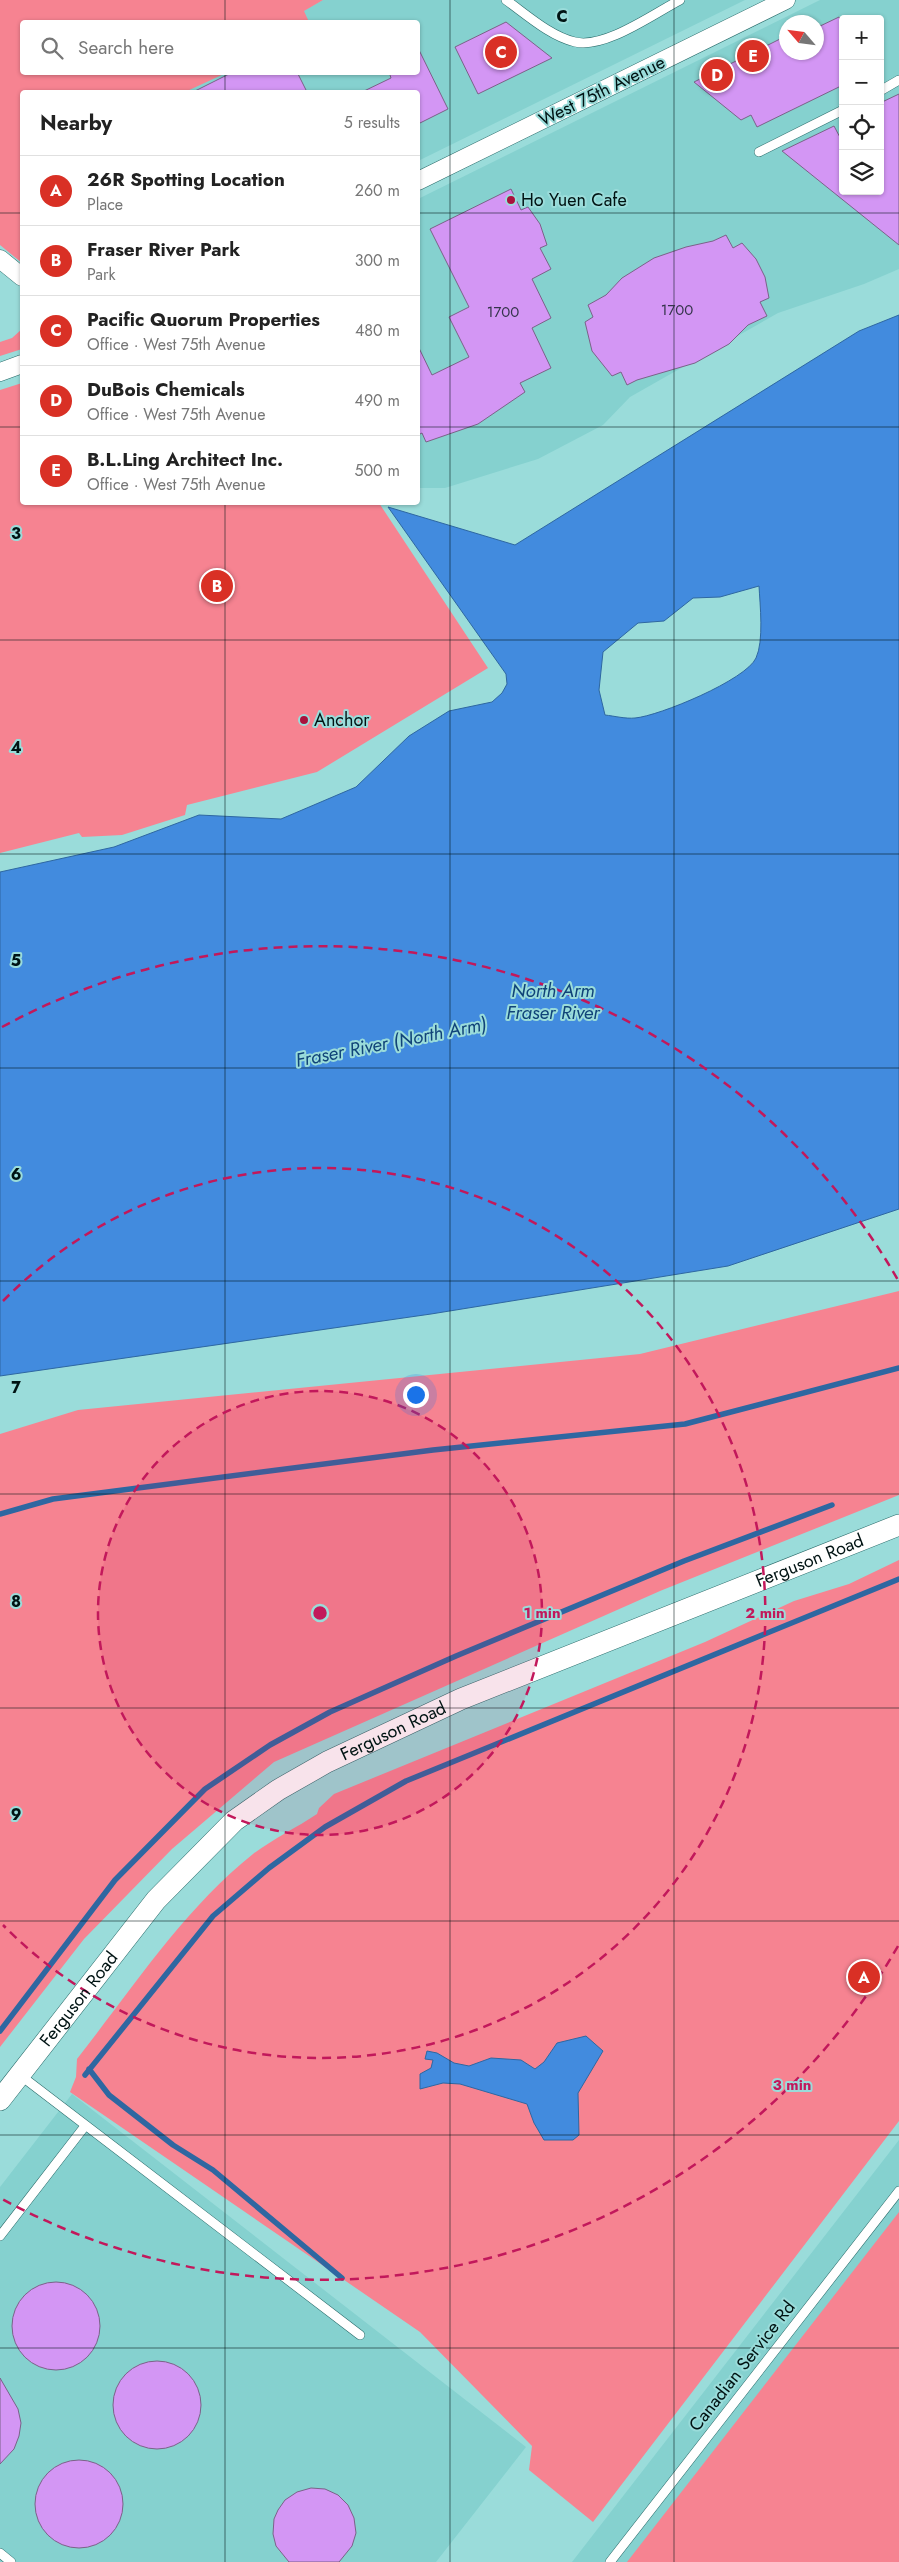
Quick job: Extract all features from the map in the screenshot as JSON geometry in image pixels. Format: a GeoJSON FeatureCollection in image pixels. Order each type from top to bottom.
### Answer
{"type":"FeatureCollection","features":[{"type":"Feature","properties":{"kind":"street","name":"West 75th Avenue"},"geometry":{"type":"LineString","coordinates":[[420,180],[786,0]]}},
{"type":"Feature","properties":{"kind":"street"},"geometry":{"type":"LineString","coordinates":[[0,259],[20,275]]}},
{"type":"Feature","properties":{"kind":"street"},"geometry":{"type":"LineString","coordinates":[[0,372],[20,365]]}},
{"type":"Feature","properties":{"kind":"street","name":"Ferguson Road"},"geometry":{"type":"LineString","coordinates":[[0,2100],[156,1900],[234,1821],[278,1790],[327,1762],[461,1699],[899,1525]]}},
{"type":"Feature","properties":{"kind":"lane"},"geometry":{"type":"LineString","coordinates":[[506,0],[547,29],[575,42],[604,40],[680,0]]}},
{"type":"Feature","properties":{"kind":"lane"},"geometry":{"type":"LineString","coordinates":[[884,89],[899,80]]}},
{"type":"Feature","properties":{"kind":"lane"},"geometry":{"type":"LineString","coordinates":[[759,152],[839,112]]}},
{"type":"Feature","properties":{"kind":"lane"},"geometry":{"type":"LineString","coordinates":[[20,2075],[360,2335]]}},
{"type":"Feature","properties":{"kind":"lane"},"geometry":{"type":"LineString","coordinates":[[0,2236],[85,2126]]}},
{"type":"Feature","properties":{"kind":"lane","name":"Canadian Service Rd"},"geometry":{"type":"LineString","coordinates":[[610,2562],[899,2191]]}},
{"type":"Feature","properties":{"kind":"lane"},"geometry":{"type":"LineString","coordinates":[[0,2553],[11,2562]]}},
{"type":"Feature","properties":{"kind":"shaded area"},"geometry":{"type":"Polygon","coordinates":[[[0,0],[323,0],[304,11],[308,20],[20,20],[20,75],[222,75],[189,90],[20,90],[20,261],[0,245],[0,0]]]}},
{"type":"Feature","properties":{"kind":"shaded area"},"geometry":{"type":"Polygon","coordinates":[[[323,0],[745,0],[420,160],[420,90],[163,90],[191,75],[420,75],[420,20],[287,20],[323,0]]]}},
{"type":"Feature","properties":{"kind":"shaded area"},"geometry":{"type":"Polygon","coordinates":[[[820,0],[899,0],[899,269],[864,284],[778,313],[630,397],[603,425],[538,459],[445,488],[420,488],[420,198],[779,20],[779,60],[824,60],[824,15],[790,15],[820,0]]]}},
{"type":"Feature","properties":{"kind":"shaded area"},"geometry":{"type":"Polygon","coordinates":[[[20,331],[20,350],[0,356],[0,342],[12,338],[20,331]]]}},
{"type":"Feature","properties":{"kind":"shaded area"},"geometry":{"type":"Polygon","coordinates":[[[20,384],[20,505],[380,505],[488,668],[317,772],[187,805],[185,815],[122,835],[82,837],[79,833],[0,853],[0,390],[20,384]]]}},
{"type":"Feature","properties":{"kind":"shaded area"},"geometry":{"type":"Polygon","coordinates":[[[899,1291],[899,1495],[660,1591],[274,1762],[172,1849],[84,1939],[0,2047],[0,1434],[78,1410],[640,1354],[899,1291]]]}},
{"type":"Feature","properties":{"kind":"shaded area"},"geometry":{"type":"Polygon","coordinates":[[[899,1560],[899,2121],[593,2522],[529,2470],[532,2446],[420,2332],[70,2092],[76,2077],[77,2059],[159,1951],[204,1900],[253,1854],[317,1814],[319,1808],[334,1794],[705,1642],[794,1601],[849,1584],[899,1560]]]}},
{"type":"Feature","properties":{"kind":"shaded area"},"geometry":{"type":"Polygon","coordinates":[[[72,2094],[526,2447],[436,2562],[0,2562],[0,2187],[72,2094]]]}},
{"type":"Feature","properties":{"kind":"shaded area"},"geometry":{"type":"Polygon","coordinates":[[[899,2140],[899,2562],[572,2562],[899,2140]]]}},
{"type":"Feature","properties":{"kind":"shaded area"},"geometry":{"type":"Polygon","coordinates":[[[899,2212],[899,2562],[627,2562],[899,2212]]]}},
{"type":"Feature","properties":{"kind":"water","name":"North Arm Fraser River"},"geometry":{"type":"Polygon","coordinates":[[[899,315],[899,1209],[728,1266],[431,1314],[0,1376],[0,872],[114,847],[199,815],[281,819],[356,787],[409,736],[449,711],[492,702],[502,693],[507,684],[506,674],[388,507],[515,545],[859,331],[899,315]],[[759,586],[720,597],[693,598],[664,621],[638,623],[603,652],[599,690],[605,715],[635,718],[663,711],[701,696],[749,667],[756,658],[760,642],[759,586]]]}},
{"type":"Feature","properties":{"kind":"water"},"geometry":{"type":"Polygon","coordinates":[[[586,2036],[603,2051],[578,2093],[579,2135],[573,2140],[544,2140],[534,2123],[527,2104],[460,2084],[443,2083],[420,2089],[420,2074],[431,2068],[433,2060],[425,2059],[427,2051],[437,2053],[454,2063],[469,2066],[491,2058],[521,2060],[535,2069],[544,2062],[557,2043],[586,2036]]]}},
{"type":"Feature","properties":{"kind":"building"},"geometry":{"type":"Polygon","coordinates":[[[839,17],[839,87],[757,127],[751,115],[741,120],[694,82],[779,40],[779,60],[824,60],[824,24],[839,17]]]}},
{"type":"Feature","properties":{"kind":"building"},"geometry":{"type":"Polygon","coordinates":[[[506,22],[552,58],[478,94],[455,47],[506,22]]]}},
{"type":"Feature","properties":{"kind":"building"},"geometry":{"type":"Polygon","coordinates":[[[420,52],[448,109],[420,123],[420,90],[366,90],[391,78],[390,75],[420,75],[420,52]]]}},
{"type":"Feature","properties":{"kind":"building"},"geometry":{"type":"Polygon","coordinates":[[[227,75],[298,75],[306,90],[197,90],[227,75]]]}},
{"type":"Feature","properties":{"kind":"building"},"geometry":{"type":"Polygon","coordinates":[[[899,94],[899,245],[782,151],[834,126],[839,135],[839,195],[884,195],[884,101],[899,94]]]}},
{"type":"Feature","properties":{"kind":"building"},"geometry":{"type":"Polygon","coordinates":[[[511,189],[521,210],[528,207],[540,224],[547,245],[540,248],[551,269],[532,279],[551,318],[532,328],[551,368],[520,383],[525,392],[478,424],[426,442],[422,433],[420,434],[420,350],[432,375],[469,357],[449,317],[469,307],[430,229],[511,189]]]}},
{"type":"Feature","properties":{"kind":"building"},"geometry":{"type":"Polygon","coordinates":[[[726,235],[733,248],[742,243],[756,259],[765,277],[769,298],[760,302],[767,316],[748,325],[729,344],[695,363],[637,380],[627,385],[621,372],[612,376],[592,351],[585,322],[593,317],[588,305],[606,295],[622,278],[654,258],[686,247],[713,241],[726,235]]]}},
{"type":"Feature","properties":{"kind":"building"},"geometry":{"type":"Polygon","coordinates":[[[56,2282],[73,2286],[87,2295],[96,2309],[100,2326],[96,2343],[87,2357],[73,2366],[56,2370],[39,2366],[25,2357],[16,2343],[12,2326],[16,2309],[25,2295],[39,2286],[56,2282]]]}},
{"type":"Feature","properties":{"kind":"building"},"geometry":{"type":"Polygon","coordinates":[[[157,2361],[174,2365],[188,2374],[197,2388],[201,2405],[197,2422],[188,2436],[174,2445],[157,2449],[140,2445],[126,2436],[117,2422],[113,2405],[117,2388],[126,2374],[140,2365],[157,2361]]]}},
{"type":"Feature","properties":{"kind":"building"},"geometry":{"type":"Polygon","coordinates":[[[0,2378],[18,2409],[21,2423],[14,2449],[0,2464],[0,2378]]]}},
{"type":"Feature","properties":{"kind":"building"},"geometry":{"type":"Polygon","coordinates":[[[79,2460],[96,2464],[110,2473],[119,2487],[123,2504],[119,2521],[110,2535],[96,2544],[79,2548],[62,2544],[48,2535],[39,2521],[35,2504],[39,2487],[48,2473],[62,2464],[79,2460]]]}},
{"type":"Feature","properties":{"kind":"building"},"geometry":{"type":"Polygon","coordinates":[[[311,2488],[325,2489],[338,2495],[348,2505],[354,2518],[356,2533],[352,2546],[339,2562],[289,2562],[276,2546],[273,2534],[274,2519],[278,2510],[285,2500],[297,2492],[311,2488]]]}},
{"type":"Feature","properties":{"kind":"waterway"},"geometry":{"type":"LineString","coordinates":[[0,1514],[53,1499],[433,1450],[685,1424],[899,1368]]}},
{"type":"Feature","properties":{"kind":"waterway"},"geometry":{"type":"LineString","coordinates":[[0,2031],[115,1880],[205,1789],[270,1745],[330,1712],[456,1656],[684,1561],[832,1505]]}},
{"type":"Feature","properties":{"kind":"waterway"},"geometry":{"type":"LineString","coordinates":[[85,2075],[213,1916],[269,1868],[325,1827],[406,1781],[899,1579]]}},
{"type":"Feature","properties":{"kind":"waterway"},"geometry":{"type":"LineString","coordinates":[[89,2069],[109,2095],[173,2145],[213,2170],[342,2278]]}},
{"type":"Feature","properties":{"kind":"place","name":"Pacific Quorum Properties"},"geometry":{"type":"Point","coordinates":[501,52]}},
{"type":"Feature","properties":{"kind":"place","name":"B.L.Ling Architect Inc."},"geometry":{"type":"Point","coordinates":[753,56]}},
{"type":"Feature","properties":{"kind":"place","name":"DuBois Chemicals"},"geometry":{"type":"Point","coordinates":[717,75]}},
{"type":"Feature","properties":{"kind":"place","name":"Ho Yuen Cafe"},"geometry":{"type":"Point","coordinates":[511,200]}},
{"type":"Feature","properties":{"kind":"place","name":"Fraser River Park"},"geometry":{"type":"Point","coordinates":[217,586]}},
{"type":"Feature","properties":{"kind":"place","name":"Anchor"},"geometry":{"type":"Point","coordinates":[304,720]}},
{"type":"Feature","properties":{"kind":"place","name":"26R Spotting Location"},"geometry":{"type":"Point","coordinates":[864,1977]}},
{"type":"Feature","properties":{"kind":"water label","name":"Fraser River (North Arm)"},"geometry":{"type":"Point","coordinates":[391,1042]}}]}
